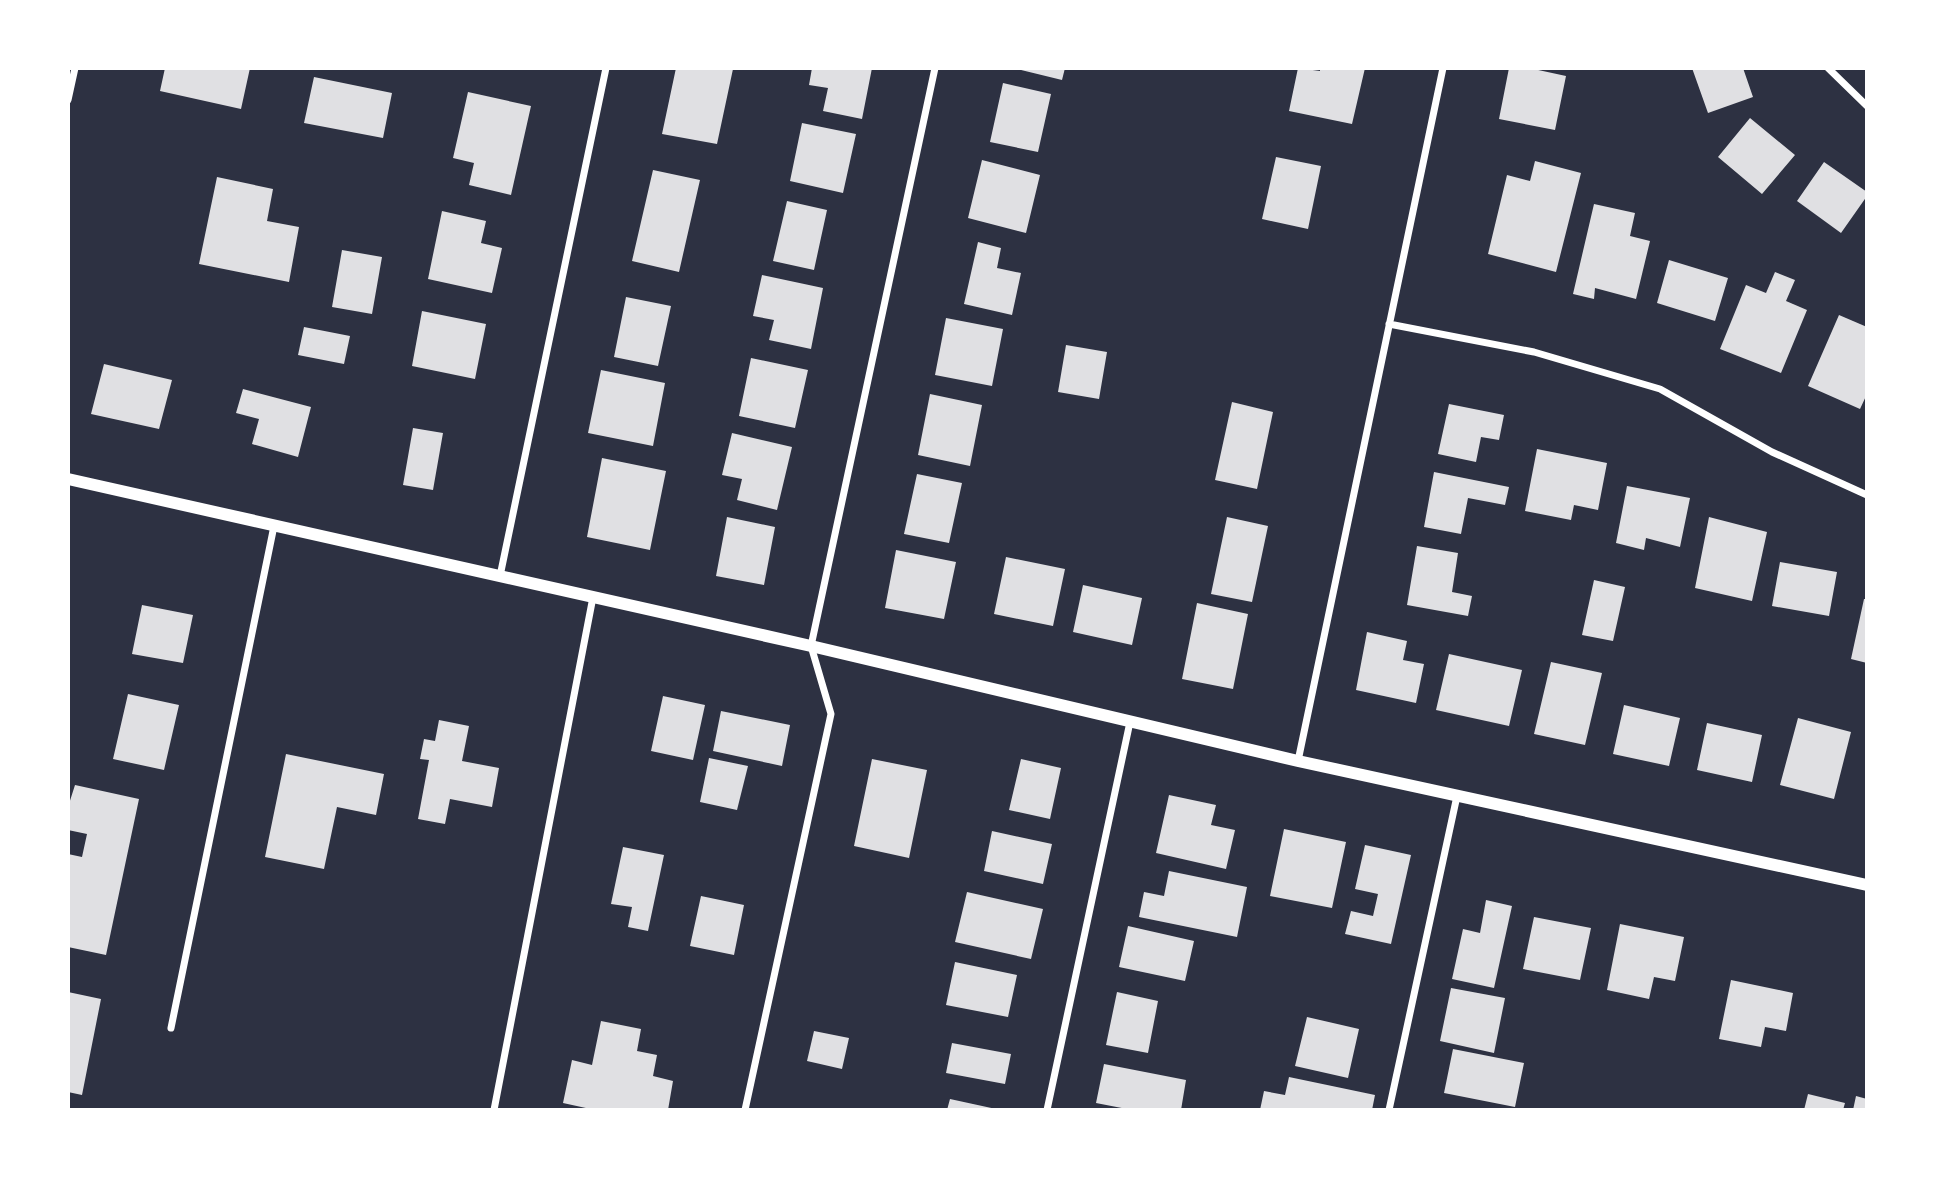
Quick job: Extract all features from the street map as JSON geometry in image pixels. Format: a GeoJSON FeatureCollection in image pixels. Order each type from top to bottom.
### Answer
{"type":"FeatureCollection","features":[{"type":"Feature","properties":{"kind":"street"},"geometry":{"type":"LineString","coordinates":[[68,100],[75,68]]}},
{"type":"Feature","properties":{"kind":"street"},"geometry":{"type":"LineString","coordinates":[[500,576],[606,68]]}},
{"type":"Feature","properties":{"kind":"street"},"geometry":{"type":"LineString","coordinates":[[745,1110],[831,714],[811,646],[935,68]]}},
{"type":"Feature","properties":{"kind":"street"},"geometry":{"type":"LineString","coordinates":[[1298,761],[1443,68]]}},
{"type":"Feature","properties":{"kind":"street"},"geometry":{"type":"LineString","coordinates":[[1828,68],[1867,106]]}},
{"type":"Feature","properties":{"kind":"street"},"geometry":{"type":"LineString","coordinates":[[1389,324],[1534,352],[1660,389],[1772,452],[1867,495]]}},
{"type":"Feature","properties":{"kind":"street"},"geometry":{"type":"LineString","coordinates":[[68,479],[811,646],[1298,761],[1867,885]]}},
{"type":"Feature","properties":{"kind":"street"},"geometry":{"type":"LineString","coordinates":[[171,1028],[274,526]]}},
{"type":"Feature","properties":{"kind":"street"},"geometry":{"type":"LineString","coordinates":[[494,1110],[593,597]]}},
{"type":"Feature","properties":{"kind":"street"},"geometry":{"type":"LineString","coordinates":[[1047,1110],[1130,722]]}},
{"type":"Feature","properties":{"kind":"street"},"geometry":{"type":"LineString","coordinates":[[1389,1110],[1457,796]]}},
{"type":"Feature","properties":{"kind":"building"},"geometry":{"type":"Polygon","coordinates":[[[165,68],[250,68],[241,109],[160,91],[165,68]]]}},
{"type":"Feature","properties":{"kind":"building"},"geometry":{"type":"Polygon","coordinates":[[[676,68],[733,69],[717,144],[662,134],[676,68]]]}},
{"type":"Feature","properties":{"kind":"building"},"geometry":{"type":"Polygon","coordinates":[[[812,68],[872,68],[862,119],[823,111],[828,88],[809,85],[812,68]]]}},
{"type":"Feature","properties":{"kind":"building"},"geometry":{"type":"Polygon","coordinates":[[[1013,68],[1065,68],[1062,80],[1013,68]]]}},
{"type":"Feature","properties":{"kind":"building"},"geometry":{"type":"Polygon","coordinates":[[[1298,68],[1320,71],[1320,68],[1365,68],[1352,124],[1289,111],[1298,68]]]}},
{"type":"Feature","properties":{"kind":"building"},"geometry":{"type":"Polygon","coordinates":[[[1509,68],[1529,68],[1566,76],[1555,130],[1499,119],[1509,68]]]}},
{"type":"Feature","properties":{"kind":"building"},"geometry":{"type":"Polygon","coordinates":[[[1692,68],[1743,68],[1753,97],[1708,113],[1692,68]]]}},
{"type":"Feature","properties":{"kind":"building"},"geometry":{"type":"Polygon","coordinates":[[[314,77],[392,93],[383,138],[304,123],[314,77]]]}},
{"type":"Feature","properties":{"kind":"building"},"geometry":{"type":"Polygon","coordinates":[[[1003,83],[1051,94],[1038,152],[990,142],[1003,83]]]}},
{"type":"Feature","properties":{"kind":"building"},"geometry":{"type":"Polygon","coordinates":[[[468,92],[531,106],[511,195],[469,185],[474,163],[453,158],[468,92]]]}},
{"type":"Feature","properties":{"kind":"building"},"geometry":{"type":"Polygon","coordinates":[[[1750,118],[1795,155],[1762,194],[1718,157],[1750,118]]]}},
{"type":"Feature","properties":{"kind":"building"},"geometry":{"type":"Polygon","coordinates":[[[802,123],[856,134],[843,193],[790,181],[802,123]]]}},
{"type":"Feature","properties":{"kind":"building"},"geometry":{"type":"Polygon","coordinates":[[[1276,157],[1321,166],[1308,229],[1262,219],[1276,157]]]}},
{"type":"Feature","properties":{"kind":"building"},"geometry":{"type":"Polygon","coordinates":[[[982,160],[1040,175],[1026,233],[968,218],[982,160]]]}},
{"type":"Feature","properties":{"kind":"building"},"geometry":{"type":"Polygon","coordinates":[[[1535,161],[1581,173],[1556,272],[1488,254],[1507,175],[1530,181],[1535,161]]]}},
{"type":"Feature","properties":{"kind":"building"},"geometry":{"type":"Polygon","coordinates":[[[1824,162],[1867,192],[1867,196],[1841,233],[1797,201],[1824,162]]]}},
{"type":"Feature","properties":{"kind":"building"},"geometry":{"type":"Polygon","coordinates":[[[653,170],[700,180],[679,272],[632,261],[653,170]]]}},
{"type":"Feature","properties":{"kind":"building"},"geometry":{"type":"Polygon","coordinates":[[[217,177],[273,189],[267,221],[299,227],[289,282],[199,264],[217,177]]]}},
{"type":"Feature","properties":{"kind":"building"},"geometry":{"type":"Polygon","coordinates":[[[787,201],[827,210],[814,270],[773,261],[787,201]]]}},
{"type":"Feature","properties":{"kind":"building"},"geometry":{"type":"Polygon","coordinates":[[[1594,204],[1635,213],[1630,236],[1650,241],[1636,299],[1595,288],[1594,299],[1573,294],[1594,204]]]}},
{"type":"Feature","properties":{"kind":"building"},"geometry":{"type":"Polygon","coordinates":[[[442,211],[486,221],[481,243],[502,248],[492,293],[428,279],[442,211]]]}},
{"type":"Feature","properties":{"kind":"building"},"geometry":{"type":"Polygon","coordinates":[[[978,242],[1001,248],[997,268],[1021,273],[1012,315],[964,304],[978,242]]]}},
{"type":"Feature","properties":{"kind":"building"},"geometry":{"type":"Polygon","coordinates":[[[342,250],[382,257],[372,314],[332,307],[342,250]]]}},
{"type":"Feature","properties":{"kind":"building"},"geometry":{"type":"Polygon","coordinates":[[[1669,260],[1728,278],[1715,321],[1657,303],[1669,260]]]}},
{"type":"Feature","properties":{"kind":"building"},"geometry":{"type":"Polygon","coordinates":[[[1775,272],[1795,280],[1786,301],[1807,310],[1781,373],[1720,349],[1746,285],[1766,293],[1775,272]]]}},
{"type":"Feature","properties":{"kind":"building"},"geometry":{"type":"Polygon","coordinates":[[[762,275],[823,288],[811,349],[769,340],[774,320],[753,316],[762,275]]]}},
{"type":"Feature","properties":{"kind":"building"},"geometry":{"type":"Polygon","coordinates":[[[626,297],[671,306],[658,366],[614,357],[626,297]]]}},
{"type":"Feature","properties":{"kind":"building"},"geometry":{"type":"Polygon","coordinates":[[[422,311],[486,324],[475,379],[412,366],[422,311]]]}},
{"type":"Feature","properties":{"kind":"building"},"geometry":{"type":"Polygon","coordinates":[[[1839,315],[1867,327],[1867,394],[1860,409],[1808,386],[1839,315]]]}},
{"type":"Feature","properties":{"kind":"building"},"geometry":{"type":"Polygon","coordinates":[[[946,318],[1003,329],[992,386],[935,375],[946,318]]]}},
{"type":"Feature","properties":{"kind":"building"},"geometry":{"type":"Polygon","coordinates":[[[304,327],[350,336],[344,364],[298,355],[304,327]]]}},
{"type":"Feature","properties":{"kind":"building"},"geometry":{"type":"Polygon","coordinates":[[[1066,345],[1107,352],[1099,399],[1058,392],[1066,345]]]}},
{"type":"Feature","properties":{"kind":"building"},"geometry":{"type":"Polygon","coordinates":[[[751,358],[808,370],[795,428],[739,416],[751,358]]]}},
{"type":"Feature","properties":{"kind":"building"},"geometry":{"type":"Polygon","coordinates":[[[104,364],[172,380],[159,429],[91,414],[104,364]]]}},
{"type":"Feature","properties":{"kind":"building"},"geometry":{"type":"Polygon","coordinates":[[[601,370],[665,383],[653,446],[588,433],[601,370]]]}},
{"type":"Feature","properties":{"kind":"building"},"geometry":{"type":"Polygon","coordinates":[[[243,389],[311,407],[298,457],[252,444],[259,419],[236,413],[243,389]]]}},
{"type":"Feature","properties":{"kind":"building"},"geometry":{"type":"Polygon","coordinates":[[[930,394],[982,405],[970,466],[918,455],[930,394]]]}},
{"type":"Feature","properties":{"kind":"building"},"geometry":{"type":"Polygon","coordinates":[[[1232,402],[1273,412],[1257,489],[1215,480],[1232,402]]]}},
{"type":"Feature","properties":{"kind":"building"},"geometry":{"type":"Polygon","coordinates":[[[1449,404],[1504,415],[1499,440],[1481,437],[1476,462],[1438,454],[1449,404]]]}},
{"type":"Feature","properties":{"kind":"building"},"geometry":{"type":"Polygon","coordinates":[[[413,428],[443,433],[433,490],[403,485],[413,428]]]}},
{"type":"Feature","properties":{"kind":"building"},"geometry":{"type":"Polygon","coordinates":[[[732,433],[792,447],[777,510],[737,500],[742,479],[722,475],[732,433]]]}},
{"type":"Feature","properties":{"kind":"building"},"geometry":{"type":"Polygon","coordinates":[[[1537,449],[1607,463],[1598,510],[1574,505],[1571,520],[1525,511],[1537,449]]]}},
{"type":"Feature","properties":{"kind":"building"},"geometry":{"type":"Polygon","coordinates":[[[602,458],[666,471],[650,550],[587,537],[602,458]]]}},
{"type":"Feature","properties":{"kind":"building"},"geometry":{"type":"Polygon","coordinates":[[[1434,472],[1509,487],[1505,505],[1468,498],[1461,534],[1424,527],[1434,472]]]}},
{"type":"Feature","properties":{"kind":"building"},"geometry":{"type":"Polygon","coordinates":[[[917,474],[962,483],[949,543],[904,534],[917,474]]]}},
{"type":"Feature","properties":{"kind":"building"},"geometry":{"type":"Polygon","coordinates":[[[1627,486],[1690,498],[1680,547],[1646,538],[1644,550],[1616,543],[1627,486]]]}},
{"type":"Feature","properties":{"kind":"building"},"geometry":{"type":"Polygon","coordinates":[[[727,517],[775,527],[764,585],[716,576],[727,517]]]}},
{"type":"Feature","properties":{"kind":"building"},"geometry":{"type":"Polygon","coordinates":[[[1227,517],[1268,526],[1252,602],[1211,594],[1227,517]]]}},
{"type":"Feature","properties":{"kind":"building"},"geometry":{"type":"Polygon","coordinates":[[[1709,517],[1767,532],[1752,601],[1695,588],[1709,517]]]}},
{"type":"Feature","properties":{"kind":"building"},"geometry":{"type":"Polygon","coordinates":[[[1417,546],[1458,553],[1452,592],[1472,596],[1468,616],[1407,605],[1417,546]]]}},
{"type":"Feature","properties":{"kind":"building"},"geometry":{"type":"Polygon","coordinates":[[[896,550],[956,562],[944,619],[885,608],[896,550]]]}},
{"type":"Feature","properties":{"kind":"building"},"geometry":{"type":"Polygon","coordinates":[[[1006,557],[1065,569],[1053,626],[994,614],[1006,557]]]}},
{"type":"Feature","properties":{"kind":"building"},"geometry":{"type":"Polygon","coordinates":[[[1780,562],[1837,572],[1829,616],[1772,606],[1780,562]]]}},
{"type":"Feature","properties":{"kind":"building"},"geometry":{"type":"Polygon","coordinates":[[[1594,580],[1625,587],[1613,641],[1582,635],[1594,580]]]}},
{"type":"Feature","properties":{"kind":"building"},"geometry":{"type":"Polygon","coordinates":[[[1083,585],[1142,598],[1132,645],[1073,632],[1083,585]]]}},
{"type":"Feature","properties":{"kind":"building"},"geometry":{"type":"Polygon","coordinates":[[[1864,599],[1867,599],[1867,663],[1851,659],[1864,599]]]}},
{"type":"Feature","properties":{"kind":"building"},"geometry":{"type":"Polygon","coordinates":[[[1197,603],[1248,614],[1233,689],[1182,679],[1197,603]]]}},
{"type":"Feature","properties":{"kind":"building"},"geometry":{"type":"Polygon","coordinates":[[[142,605],[193,615],[183,663],[132,654],[142,605]]]}},
{"type":"Feature","properties":{"kind":"building"},"geometry":{"type":"Polygon","coordinates":[[[1367,632],[1407,641],[1403,660],[1424,664],[1416,703],[1356,690],[1367,632]]]}},
{"type":"Feature","properties":{"kind":"building"},"geometry":{"type":"Polygon","coordinates":[[[1449,654],[1522,670],[1509,726],[1436,710],[1449,654]]]}},
{"type":"Feature","properties":{"kind":"building"},"geometry":{"type":"Polygon","coordinates":[[[1551,662],[1602,673],[1585,745],[1534,734],[1551,662]]]}},
{"type":"Feature","properties":{"kind":"building"},"geometry":{"type":"Polygon","coordinates":[[[128,694],[179,705],[164,770],[113,759],[128,694]]]}},
{"type":"Feature","properties":{"kind":"building"},"geometry":{"type":"Polygon","coordinates":[[[663,696],[705,705],[693,760],[651,751],[663,696]]]}},
{"type":"Feature","properties":{"kind":"building"},"geometry":{"type":"Polygon","coordinates":[[[1624,705],[1680,718],[1669,766],[1613,754],[1624,705]]]}},
{"type":"Feature","properties":{"kind":"building"},"geometry":{"type":"Polygon","coordinates":[[[721,711],[790,725],[782,766],[713,751],[721,711]]]}},
{"type":"Feature","properties":{"kind":"building"},"geometry":{"type":"Polygon","coordinates":[[[1798,718],[1851,732],[1834,799],[1780,785],[1798,718]]]}},
{"type":"Feature","properties":{"kind":"building"},"geometry":{"type":"Polygon","coordinates":[[[439,720],[469,726],[462,761],[499,768],[492,807],[450,799],[445,824],[418,819],[429,760],[420,759],[424,739],[435,741],[439,720]]]}},
{"type":"Feature","properties":{"kind":"building"},"geometry":{"type":"Polygon","coordinates":[[[1707,723],[1762,735],[1752,782],[1697,770],[1707,723]]]}},
{"type":"Feature","properties":{"kind":"building"},"geometry":{"type":"Polygon","coordinates":[[[286,754],[384,774],[376,815],[337,807],[324,869],[265,857],[286,754]]]}},
{"type":"Feature","properties":{"kind":"building"},"geometry":{"type":"Polygon","coordinates":[[[709,758],[748,766],[737,810],[700,802],[709,758]]]}},
{"type":"Feature","properties":{"kind":"building"},"geometry":{"type":"Polygon","coordinates":[[[872,759],[927,770],[909,858],[854,846],[872,759]]]}},
{"type":"Feature","properties":{"kind":"building"},"geometry":{"type":"Polygon","coordinates":[[[1021,759],[1061,768],[1050,819],[1009,810],[1021,759]]]}},
{"type":"Feature","properties":{"kind":"building"},"geometry":{"type":"Polygon","coordinates":[[[75,785],[139,799],[106,955],[68,947],[68,854],[82,857],[87,834],[68,830],[68,807],[75,785]]]}},
{"type":"Feature","properties":{"kind":"building"},"geometry":{"type":"Polygon","coordinates":[[[1169,795],[1216,805],[1211,825],[1235,830],[1226,869],[1156,853],[1169,795]]]}},
{"type":"Feature","properties":{"kind":"building"},"geometry":{"type":"Polygon","coordinates":[[[1284,829],[1346,842],[1332,908],[1270,896],[1284,829]]]}},
{"type":"Feature","properties":{"kind":"building"},"geometry":{"type":"Polygon","coordinates":[[[992,831],[1052,844],[1043,884],[984,871],[992,831]]]}},
{"type":"Feature","properties":{"kind":"building"},"geometry":{"type":"Polygon","coordinates":[[[1365,845],[1411,855],[1391,944],[1345,934],[1351,911],[1373,916],[1378,894],[1355,889],[1365,845]]]}},
{"type":"Feature","properties":{"kind":"building"},"geometry":{"type":"Polygon","coordinates":[[[623,847],[664,855],[648,931],[628,927],[632,907],[611,904],[623,847]]]}},
{"type":"Feature","properties":{"kind":"building"},"geometry":{"type":"Polygon","coordinates":[[[1169,871],[1247,887],[1237,937],[1139,917],[1144,892],[1164,896],[1169,871]]]}},
{"type":"Feature","properties":{"kind":"building"},"geometry":{"type":"Polygon","coordinates":[[[967,892],[1043,909],[1031,959],[955,942],[967,892]]]}},
{"type":"Feature","properties":{"kind":"building"},"geometry":{"type":"Polygon","coordinates":[[[701,896],[744,905],[734,955],[690,946],[701,896]]]}},
{"type":"Feature","properties":{"kind":"building"},"geometry":{"type":"Polygon","coordinates":[[[1486,900],[1512,906],[1494,988],[1452,979],[1463,929],[1480,933],[1486,900]]]}},
{"type":"Feature","properties":{"kind":"building"},"geometry":{"type":"Polygon","coordinates":[[[1534,917],[1591,928],[1580,980],[1523,969],[1534,917]]]}},
{"type":"Feature","properties":{"kind":"building"},"geometry":{"type":"Polygon","coordinates":[[[1620,924],[1684,937],[1675,981],[1654,977],[1649,999],[1607,990],[1620,924]]]}},
{"type":"Feature","properties":{"kind":"building"},"geometry":{"type":"Polygon","coordinates":[[[1128,926],[1194,941],[1185,981],[1119,967],[1128,926]]]}},
{"type":"Feature","properties":{"kind":"building"},"geometry":{"type":"Polygon","coordinates":[[[955,962],[1017,975],[1008,1017],[946,1005],[955,962]]]}},
{"type":"Feature","properties":{"kind":"building"},"geometry":{"type":"Polygon","coordinates":[[[1731,980],[1793,993],[1786,1031],[1765,1027],[1761,1047],[1719,1039],[1731,980]]]}},
{"type":"Feature","properties":{"kind":"building"},"geometry":{"type":"Polygon","coordinates":[[[1451,988],[1505,998],[1494,1053],[1440,1041],[1451,988]]]}},
{"type":"Feature","properties":{"kind":"building"},"geometry":{"type":"Polygon","coordinates":[[[68,992],[101,999],[82,1095],[68,1092],[68,992]]]}},
{"type":"Feature","properties":{"kind":"building"},"geometry":{"type":"Polygon","coordinates":[[[1117,992],[1158,1001],[1148,1053],[1106,1045],[1117,992]]]}},
{"type":"Feature","properties":{"kind":"building"},"geometry":{"type":"Polygon","coordinates":[[[1307,1017],[1359,1029],[1348,1078],[1295,1066],[1307,1017]]]}},
{"type":"Feature","properties":{"kind":"building"},"geometry":{"type":"Polygon","coordinates":[[[601,1021],[641,1029],[637,1051],[657,1055],[653,1076],[673,1081],[668,1110],[595,1110],[563,1103],[572,1060],[592,1065],[601,1021]]]}},
{"type":"Feature","properties":{"kind":"building"},"geometry":{"type":"Polygon","coordinates":[[[814,1031],[849,1038],[842,1069],[807,1061],[814,1031]]]}},
{"type":"Feature","properties":{"kind":"building"},"geometry":{"type":"Polygon","coordinates":[[[952,1043],[1011,1054],[1005,1084],[946,1073],[952,1043]]]}},
{"type":"Feature","properties":{"kind":"building"},"geometry":{"type":"Polygon","coordinates":[[[1453,1049],[1524,1063],[1515,1107],[1444,1093],[1453,1049]]]}},
{"type":"Feature","properties":{"kind":"building"},"geometry":{"type":"Polygon","coordinates":[[[1104,1064],[1186,1080],[1181,1110],[1132,1110],[1096,1103],[1104,1064]]]}},
{"type":"Feature","properties":{"kind":"building"},"geometry":{"type":"Polygon","coordinates":[[[1289,1077],[1375,1095],[1372,1110],[1260,1110],[1264,1091],[1285,1095],[1289,1077]]]}},
{"type":"Feature","properties":{"kind":"building"},"geometry":{"type":"Polygon","coordinates":[[[1808,1094],[1845,1103],[1843,1110],[1804,1110],[1808,1094]]]}},
{"type":"Feature","properties":{"kind":"building"},"geometry":{"type":"Polygon","coordinates":[[[1856,1096],[1867,1099],[1867,1110],[1853,1110],[1856,1096]]]}},
{"type":"Feature","properties":{"kind":"building"},"geometry":{"type":"Polygon","coordinates":[[[950,1099],[996,1109],[996,1110],[947,1110],[950,1099]]]}}]}
